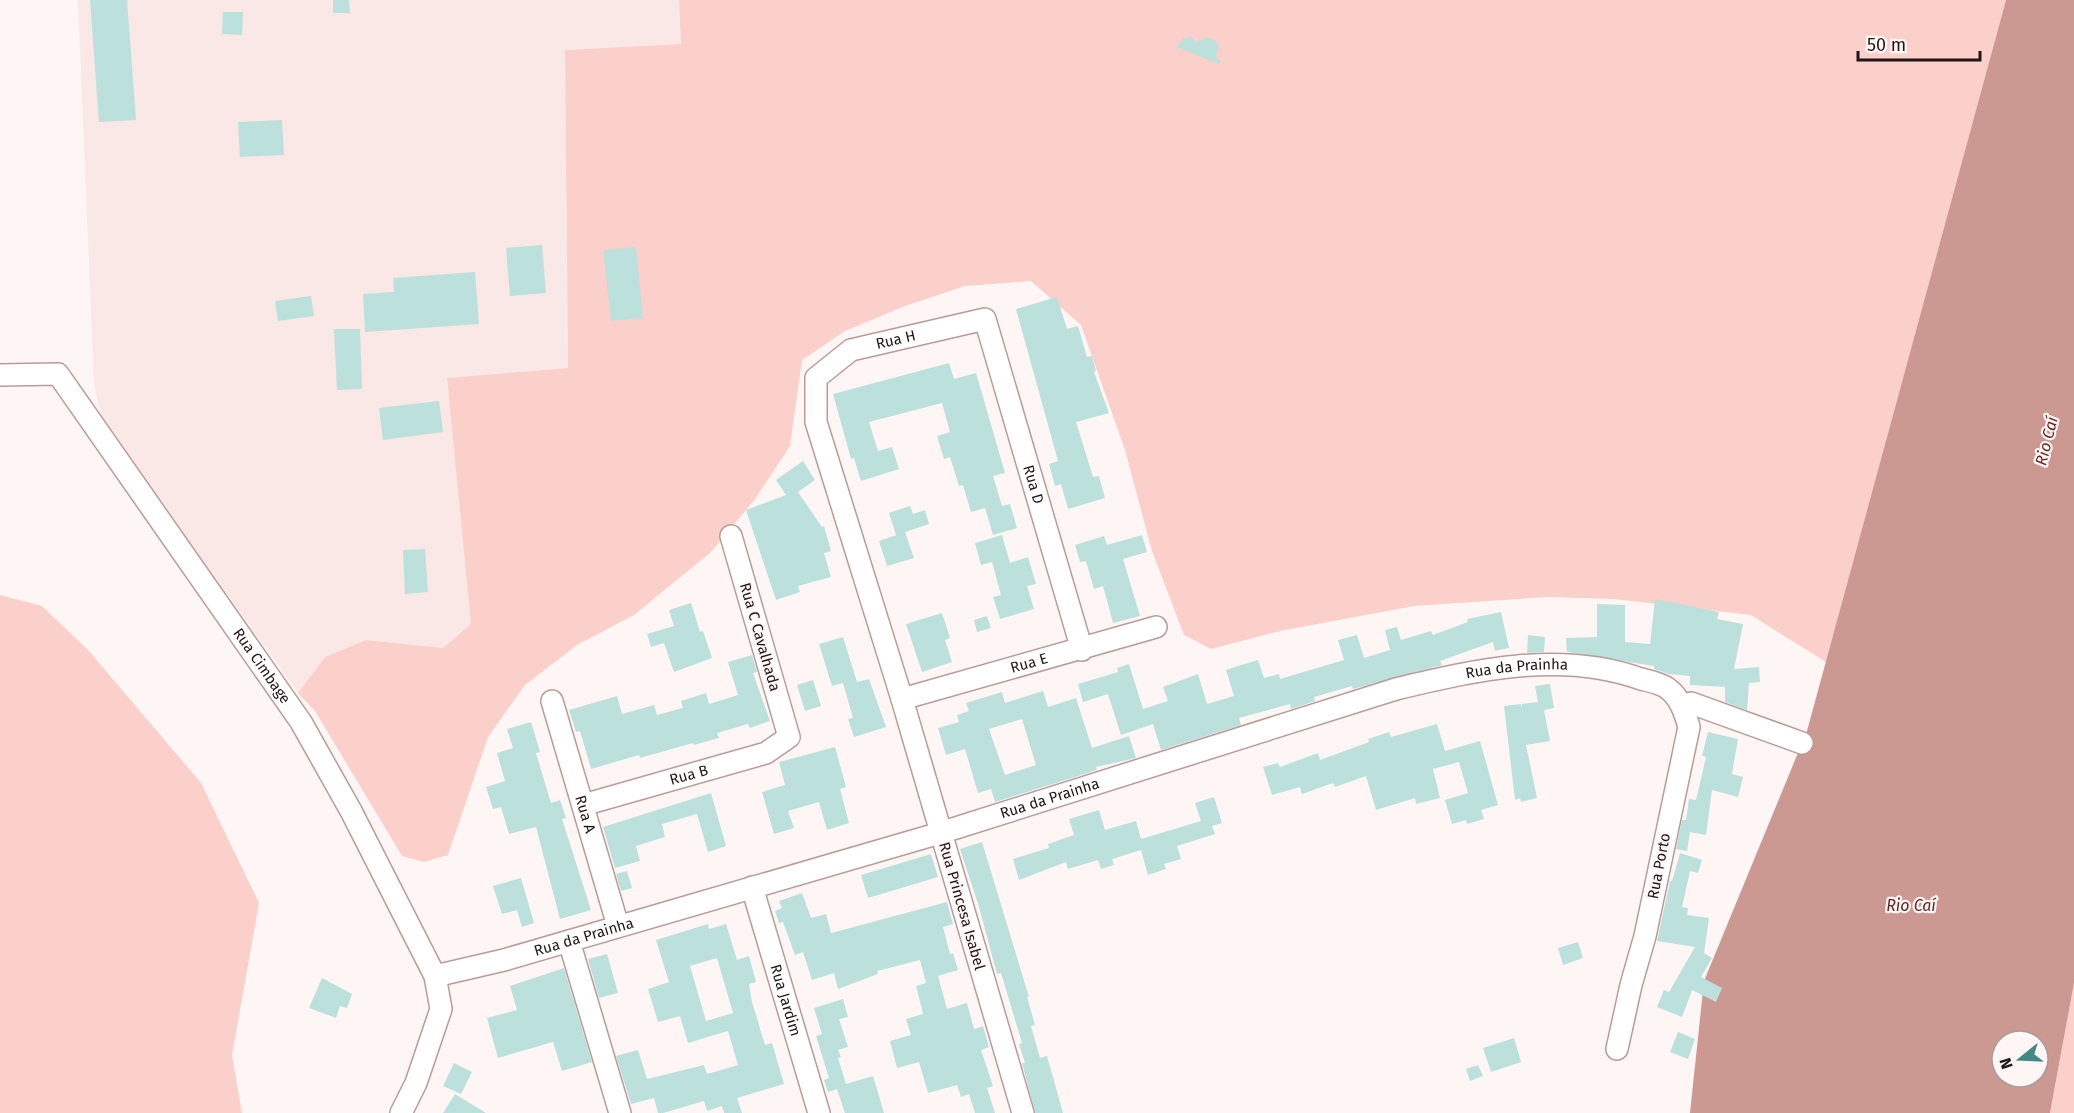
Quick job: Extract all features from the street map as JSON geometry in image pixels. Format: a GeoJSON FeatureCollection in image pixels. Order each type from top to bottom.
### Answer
{"type":"FeatureCollection","features":[{"type":"Feature","properties":{"kind":"street","name":"Rua H"},"geometry":{"type":"LineString","coordinates":[[902,699],[816,422],[816,378],[851,350],[985,319]]}},
{"type":"Feature","properties":{"kind":"street","name":"Rua D"},"geometry":{"type":"LineString","coordinates":[[985,319],[1082,650]]}},
{"type":"Feature","properties":{"kind":"street","name":"Rua Cimbage"},"geometry":{"type":"LineString","coordinates":[[0,375],[58,374],[301,722],[351,811],[435,976],[441,1009],[416,1083],[401,1113]]}},
{"type":"Feature","properties":{"kind":"street","name":"Rua C Cavalhada"},"geometry":{"type":"LineString","coordinates":[[731,536],[789,737]]}},
{"type":"Feature","properties":{"kind":"street","name":"Rua E"},"geometry":{"type":"LineString","coordinates":[[902,699],[1082,650],[1156,627]]}},
{"type":"Feature","properties":{"kind":"street","name":"Rua da Prainha"},"geometry":{"type":"LineString","coordinates":[[435,976],[569,941],[940,833],[1396,689],[1472,671],[1523,665],[1562,664],[1622,672],[1667,688],[1684,708]]}},
{"type":"Feature","properties":{"kind":"street","name":"Rua Princesa Isabel"},"geometry":{"type":"LineString","coordinates":[[902,699],[1023,1113]]}},
{"type":"Feature","properties":{"kind":"street","name":"Rua A"},"geometry":{"type":"LineString","coordinates":[[552,702],[618,926]]}},
{"type":"Feature","properties":{"kind":"street"},"geometry":{"type":"LineString","coordinates":[[1684,708],[1691,703],[1802,743]]}},
{"type":"Feature","properties":{"kind":"street","name":"Rua Porto"},"geometry":{"type":"LineString","coordinates":[[1617,1049],[1630,985],[1646,936],[1689,727],[1684,708]]}},
{"type":"Feature","properties":{"kind":"street","name":"Rua B"},"geometry":{"type":"LineString","coordinates":[[582,805],[766,753],[789,737]]}},
{"type":"Feature","properties":{"kind":"street","name":"Rua Jardim"},"geometry":{"type":"LineString","coordinates":[[752,887],[819,1113]]}},
{"type":"Feature","properties":{"kind":"street"},"geometry":{"type":"LineString","coordinates":[[569,941],[620,1113]]}},
{"type":"Feature","properties":{"kind":"shaded area"},"geometry":{"type":"Polygon","coordinates":[[[78,0],[679,0],[681,44],[565,50],[568,368],[447,378],[471,624],[443,648],[366,640],[325,657],[298,693],[101,417],[94,383],[78,0]]]}},
{"type":"Feature","properties":{"kind":"shaded area"},"geometry":{"type":"Polygon","coordinates":[[[679,0],[2006,0],[1826,662],[1751,615],[1614,599],[1548,597],[1414,606],[1280,631],[1211,649],[1184,635],[1152,551],[1125,450],[1081,325],[1031,281],[965,286],[905,306],[845,331],[802,360],[790,446],[755,499],[711,552],[634,615],[577,645],[525,685],[488,737],[448,855],[424,862],[402,856],[315,711],[298,693],[325,657],[366,640],[443,648],[471,624],[447,378],[568,368],[565,50],[681,44],[679,0]]]}},
{"type":"Feature","properties":{"kind":"shaded area"},"geometry":{"type":"Polygon","coordinates":[[[0,595],[42,606],[89,651],[201,783],[259,903],[232,1055],[242,1113],[0,1113],[0,595]]]}},
{"type":"Feature","properties":{"kind":"shaded area"},"geometry":{"type":"Polygon","coordinates":[[[2074,983],[2074,1113],[2050,1113],[2074,983]]]}},
{"type":"Feature","properties":{"kind":"water","name":"Rio Caí"},"geometry":{"type":"Polygon","coordinates":[[[2006,0],[2074,0],[2074,983],[2050,1113],[1690,1113],[1704,981],[1807,731],[2006,0]]]}},
{"type":"Feature","properties":{"kind":"building"},"geometry":{"type":"Polygon","coordinates":[[[90,0],[127,0],[136,120],[99,122],[90,0]]]}},
{"type":"Feature","properties":{"kind":"building"},"geometry":{"type":"Polygon","coordinates":[[[333,0],[349,0],[350,13],[333,13],[333,0]]]}},
{"type":"Feature","properties":{"kind":"building"},"geometry":{"type":"Polygon","coordinates":[[[223,12],[243,12],[242,35],[222,34],[223,12]]]}},
{"type":"Feature","properties":{"kind":"building"},"geometry":{"type":"Polygon","coordinates":[[[1191,37],[1197,42],[1208,37],[1216,41],[1219,49],[1215,56],[1221,61],[1219,64],[1177,47],[1184,38],[1191,37]]]}},
{"type":"Feature","properties":{"kind":"building"},"geometry":{"type":"Polygon","coordinates":[[[282,120],[284,155],[240,157],[238,122],[282,120]]]}},
{"type":"Feature","properties":{"kind":"building"},"geometry":{"type":"Polygon","coordinates":[[[542,245],[546,293],[510,296],[506,248],[542,245]]]}},
{"type":"Feature","properties":{"kind":"building"},"geometry":{"type":"Polygon","coordinates":[[[636,247],[643,318],[611,321],[603,250],[636,247]]]}},
{"type":"Feature","properties":{"kind":"building"},"geometry":{"type":"Polygon","coordinates":[[[475,272],[479,324],[365,332],[363,294],[394,292],[393,278],[475,272]]]}},
{"type":"Feature","properties":{"kind":"building"},"geometry":{"type":"Polygon","coordinates":[[[311,296],[314,316],[278,321],[275,301],[311,296]]]}},
{"type":"Feature","properties":{"kind":"building"},"geometry":{"type":"Polygon","coordinates":[[[1057,297],[1067,329],[1078,326],[1087,357],[1092,356],[1096,371],[1094,372],[1109,413],[1076,422],[1093,477],[1099,476],[1105,498],[1068,509],[1061,484],[1055,486],[1049,464],[1058,461],[1016,309],[1057,297]]]}},
{"type":"Feature","properties":{"kind":"building"},"geometry":{"type":"Polygon","coordinates":[[[334,329],[360,329],[362,389],[337,390],[334,329]]]}},
{"type":"Feature","properties":{"kind":"building"},"geometry":{"type":"Polygon","coordinates":[[[949,363],[954,379],[976,373],[1005,473],[993,476],[1002,506],[1010,504],[1017,528],[993,535],[985,508],[971,512],[963,485],[959,486],[950,457],[944,459],[937,436],[950,432],[942,403],[869,422],[878,451],[892,447],[899,469],[861,481],[854,458],[851,459],[833,394],[949,363]]]}},
{"type":"Feature","properties":{"kind":"building"},"geometry":{"type":"Polygon","coordinates":[[[439,401],[443,432],[383,440],[379,408],[439,401]]]}},
{"type":"Feature","properties":{"kind":"building"},"geometry":{"type":"Polygon","coordinates":[[[803,461],[815,480],[798,492],[822,527],[824,526],[831,551],[824,553],[831,577],[798,586],[800,592],[776,600],[746,510],[786,495],[776,480],[803,461]]]}},
{"type":"Feature","properties":{"kind":"building"},"geometry":{"type":"Polygon","coordinates":[[[910,506],[913,514],[925,510],[929,524],[896,535],[889,513],[910,506]]]}},
{"type":"Feature","properties":{"kind":"building"},"geometry":{"type":"Polygon","coordinates":[[[905,532],[914,558],[887,566],[879,541],[905,532]]]}},
{"type":"Feature","properties":{"kind":"building"},"geometry":{"type":"Polygon","coordinates":[[[1002,535],[1010,563],[1028,557],[1036,584],[1027,586],[1034,609],[1000,619],[993,597],[1001,595],[992,562],[981,565],[975,543],[1002,535]]]}},
{"type":"Feature","properties":{"kind":"building"},"geometry":{"type":"Polygon","coordinates":[[[1142,535],[1147,552],[1123,559],[1140,616],[1113,623],[1103,586],[1094,589],[1086,561],[1080,562],[1075,545],[1104,536],[1107,545],[1142,535]]]}},
{"type":"Feature","properties":{"kind":"building"},"geometry":{"type":"Polygon","coordinates":[[[425,549],[428,592],[405,594],[403,550],[425,549]]]}},
{"type":"Feature","properties":{"kind":"building"},"geometry":{"type":"Polygon","coordinates":[[[1655,599],[1719,612],[1717,619],[1743,624],[1734,669],[1759,667],[1760,682],[1749,683],[1747,710],[1725,702],[1725,687],[1690,685],[1690,676],[1669,674],[1654,669],[1654,666],[1567,652],[1566,638],[1597,637],[1597,604],[1625,605],[1625,642],[1650,644],[1655,599]]]}},
{"type":"Feature","properties":{"kind":"building"},"geometry":{"type":"Polygon","coordinates":[[[691,603],[700,632],[703,631],[712,658],[674,672],[664,643],[651,647],[647,634],[674,626],[669,610],[691,603]]]}},
{"type":"Feature","properties":{"kind":"building"},"geometry":{"type":"Polygon","coordinates":[[[1501,612],[1509,648],[1495,651],[1493,642],[1440,661],[1442,665],[1314,697],[1315,701],[1291,709],[1290,704],[1239,718],[1241,725],[1161,750],[1153,724],[1121,735],[1108,694],[1083,702],[1078,684],[1118,672],[1117,668],[1129,664],[1143,709],[1168,701],[1163,687],[1198,674],[1207,704],[1234,696],[1226,670],[1241,665],[1258,660],[1264,678],[1279,674],[1280,679],[1344,660],[1338,640],[1357,635],[1364,658],[1390,650],[1385,630],[1397,627],[1401,640],[1431,631],[1433,635],[1468,622],[1467,619],[1501,612]]]}},
{"type":"Feature","properties":{"kind":"building"},"geometry":{"type":"Polygon","coordinates":[[[942,613],[950,638],[945,640],[952,662],[922,672],[906,624],[942,613]]]}},
{"type":"Feature","properties":{"kind":"building"},"geometry":{"type":"Polygon","coordinates":[[[987,616],[991,628],[977,632],[974,620],[987,616]]]}},
{"type":"Feature","properties":{"kind":"building"},"geometry":{"type":"Polygon","coordinates":[[[1528,635],[1545,637],[1544,652],[1527,653],[1528,635]]]}},
{"type":"Feature","properties":{"kind":"building"},"geometry":{"type":"Polygon","coordinates":[[[843,637],[857,682],[869,679],[886,727],[854,737],[848,719],[853,718],[843,683],[832,686],[819,644],[843,637]]]}},
{"type":"Feature","properties":{"kind":"building"},"geometry":{"type":"Polygon","coordinates":[[[752,655],[757,672],[753,673],[770,721],[750,728],[748,724],[717,733],[719,738],[694,745],[693,743],[640,758],[639,755],[591,769],[580,731],[576,732],[569,710],[617,696],[622,714],[654,705],[657,715],[683,708],[681,701],[706,693],[709,704],[738,695],[728,662],[752,655]]]}},
{"type":"Feature","properties":{"kind":"building"},"geometry":{"type":"Polygon","coordinates":[[[813,680],[821,706],[805,711],[797,685],[813,680]]]}},
{"type":"Feature","properties":{"kind":"building"},"geometry":{"type":"Polygon","coordinates":[[[1550,684],[1554,708],[1544,710],[1550,741],[1526,745],[1537,798],[1521,802],[1520,798],[1515,800],[1504,706],[1521,704],[1522,709],[1522,704],[1538,702],[1535,686],[1550,684]]]}},
{"type":"Feature","properties":{"kind":"building"},"geometry":{"type":"Polygon","coordinates":[[[1043,691],[1048,707],[1076,698],[1092,748],[1129,736],[1136,758],[1096,767],[1097,770],[995,802],[991,789],[978,793],[965,749],[946,755],[938,728],[959,722],[957,715],[969,711],[966,703],[1002,692],[1005,703],[1043,691]],[[1022,719],[989,729],[1005,775],[1036,765],[1022,719]]]}},
{"type":"Feature","properties":{"kind":"building"},"geometry":{"type":"Polygon","coordinates":[[[531,722],[540,752],[536,753],[551,803],[560,800],[566,818],[562,819],[591,910],[560,919],[536,827],[509,834],[501,807],[493,809],[486,787],[505,781],[497,753],[513,748],[507,729],[531,722]]]}},
{"type":"Feature","properties":{"kind":"building"},"geometry":{"type":"Polygon","coordinates":[[[1437,724],[1445,751],[1480,741],[1498,805],[1481,810],[1484,819],[1467,824],[1466,820],[1452,824],[1445,800],[1468,793],[1459,762],[1433,769],[1440,798],[1416,804],[1415,798],[1376,810],[1366,776],[1335,787],[1333,783],[1302,794],[1300,787],[1272,795],[1263,767],[1278,763],[1280,767],[1318,753],[1320,760],[1389,732],[1391,737],[1437,724]]]}},
{"type":"Feature","properties":{"kind":"building"},"geometry":{"type":"Polygon","coordinates":[[[1708,732],[1738,739],[1732,774],[1743,777],[1738,797],[1712,790],[1706,835],[1690,832],[1687,851],[1676,849],[1682,820],[1686,820],[1689,799],[1696,800],[1706,757],[1702,756],[1708,732]]]}},
{"type":"Feature","properties":{"kind":"building"},"geometry":{"type":"Polygon","coordinates":[[[835,747],[846,787],[840,789],[849,823],[827,830],[819,802],[788,811],[794,828],[774,834],[762,792],[785,785],[779,762],[835,747]]]}},
{"type":"Feature","properties":{"kind":"building"},"geometry":{"type":"Polygon","coordinates":[[[711,793],[726,846],[708,852],[697,814],[662,824],[665,837],[636,846],[640,861],[615,868],[603,827],[711,793]]]}},
{"type":"Feature","properties":{"kind":"building"},"geometry":{"type":"Polygon","coordinates":[[[1214,797],[1222,823],[1212,826],[1215,834],[1177,846],[1181,859],[1164,864],[1166,869],[1148,875],[1141,850],[1112,859],[1114,865],[1101,869],[1098,860],[1068,869],[1066,862],[1019,880],[1013,859],[1049,848],[1048,844],[1074,835],[1069,819],[1099,810],[1105,830],[1136,821],[1141,839],[1201,821],[1195,803],[1214,797]]]}},
{"type":"Feature","properties":{"kind":"building"},"geometry":{"type":"Polygon","coordinates":[[[982,842],[1029,997],[1027,997],[1035,1025],[1031,1026],[1040,1058],[1047,1056],[1063,1113],[1035,1113],[1022,1063],[1025,1063],[1019,1044],[1022,1043],[1001,973],[997,974],[960,849],[982,842]]]}},
{"type":"Feature","properties":{"kind":"building"},"geometry":{"type":"Polygon","coordinates":[[[1680,853],[1702,860],[1698,873],[1690,871],[1682,907],[1688,908],[1687,915],[1709,918],[1704,953],[1712,958],[1701,977],[1722,988],[1716,1002],[1692,990],[1682,1017],[1657,1007],[1664,990],[1669,992],[1695,947],[1657,941],[1670,881],[1672,881],[1680,853]]]}},
{"type":"Feature","properties":{"kind":"building"},"geometry":{"type":"Polygon","coordinates":[[[931,854],[938,877],[868,898],[861,875],[931,854]]]}},
{"type":"Feature","properties":{"kind":"building"},"geometry":{"type":"Polygon","coordinates":[[[627,871],[632,888],[621,891],[616,874],[627,871]]]}},
{"type":"Feature","properties":{"kind":"building"},"geometry":{"type":"Polygon","coordinates":[[[521,878],[534,923],[522,927],[517,910],[502,914],[493,886],[521,878]]]}},
{"type":"Feature","properties":{"kind":"building"},"geometry":{"type":"Polygon","coordinates":[[[802,893],[811,918],[826,914],[831,933],[947,902],[953,924],[943,927],[950,954],[953,953],[958,970],[938,976],[947,1009],[967,1003],[974,1029],[983,1026],[989,1047],[981,1050],[993,1086],[987,1088],[995,1113],[975,1113],[969,1094],[961,1097],[957,1085],[928,1093],[919,1062],[897,1068],[890,1041],[911,1035],[906,1019],[923,1014],[916,986],[926,983],[920,960],[877,971],[878,974],[838,989],[834,973],[812,980],[803,952],[795,955],[783,922],[779,923],[775,911],[782,908],[779,901],[802,893]]]}},
{"type":"Feature","properties":{"kind":"building"},"geometry":{"type":"Polygon","coordinates":[[[708,924],[709,929],[726,924],[737,960],[749,956],[756,982],[749,984],[752,1002],[765,1045],[772,1043],[784,1084],[737,1098],[742,1113],[724,1113],[722,1106],[707,1111],[704,1101],[663,1113],[658,1113],[654,1098],[631,1104],[616,1056],[638,1050],[647,1079],[704,1065],[707,1074],[738,1065],[728,1031],[688,1043],[680,1016],[658,1022],[648,989],[669,982],[656,940],[708,924]],[[717,958],[690,966],[706,1021],[733,1013],[717,958]]]}},
{"type":"Feature","properties":{"kind":"building"},"geometry":{"type":"Polygon","coordinates":[[[1578,942],[1583,958],[1563,965],[1558,948],[1578,942]]]}},
{"type":"Feature","properties":{"kind":"building"},"geometry":{"type":"Polygon","coordinates":[[[607,954],[618,993],[599,998],[588,959],[607,954]]]}},
{"type":"Feature","properties":{"kind":"building"},"geometry":{"type":"Polygon","coordinates":[[[564,968],[592,1062],[562,1071],[553,1042],[498,1058],[487,1018],[517,1010],[510,986],[564,968]]]}},
{"type":"Feature","properties":{"kind":"building"},"geometry":{"type":"Polygon","coordinates":[[[322,978],[352,994],[347,1008],[340,1006],[336,1018],[309,1008],[322,978]]]}},
{"type":"Feature","properties":{"kind":"building"},"geometry":{"type":"Polygon","coordinates":[[[843,999],[848,1017],[839,1019],[848,1047],[838,1050],[841,1057],[838,1058],[846,1084],[873,1076],[884,1113],[845,1113],[837,1089],[828,1092],[824,1080],[829,1078],[816,1036],[822,1034],[814,1008],[843,999]]]}},
{"type":"Feature","properties":{"kind":"building"},"geometry":{"type":"Polygon","coordinates":[[[1678,1032],[1695,1039],[1688,1059],[1670,1052],[1678,1032]]]}},
{"type":"Feature","properties":{"kind":"building"},"geometry":{"type":"Polygon","coordinates":[[[1514,1038],[1521,1062],[1491,1072],[1483,1048],[1514,1038]]]}},
{"type":"Feature","properties":{"kind":"building"},"geometry":{"type":"Polygon","coordinates":[[[454,1063],[472,1072],[461,1094],[443,1086],[454,1063]]]}},
{"type":"Feature","properties":{"kind":"building"},"geometry":{"type":"Polygon","coordinates":[[[1478,1065],[1483,1076],[1470,1081],[1466,1069],[1478,1065]]]}},
{"type":"Feature","properties":{"kind":"building"},"geometry":{"type":"Polygon","coordinates":[[[455,1094],[486,1113],[443,1113],[455,1094]]]}}]}
